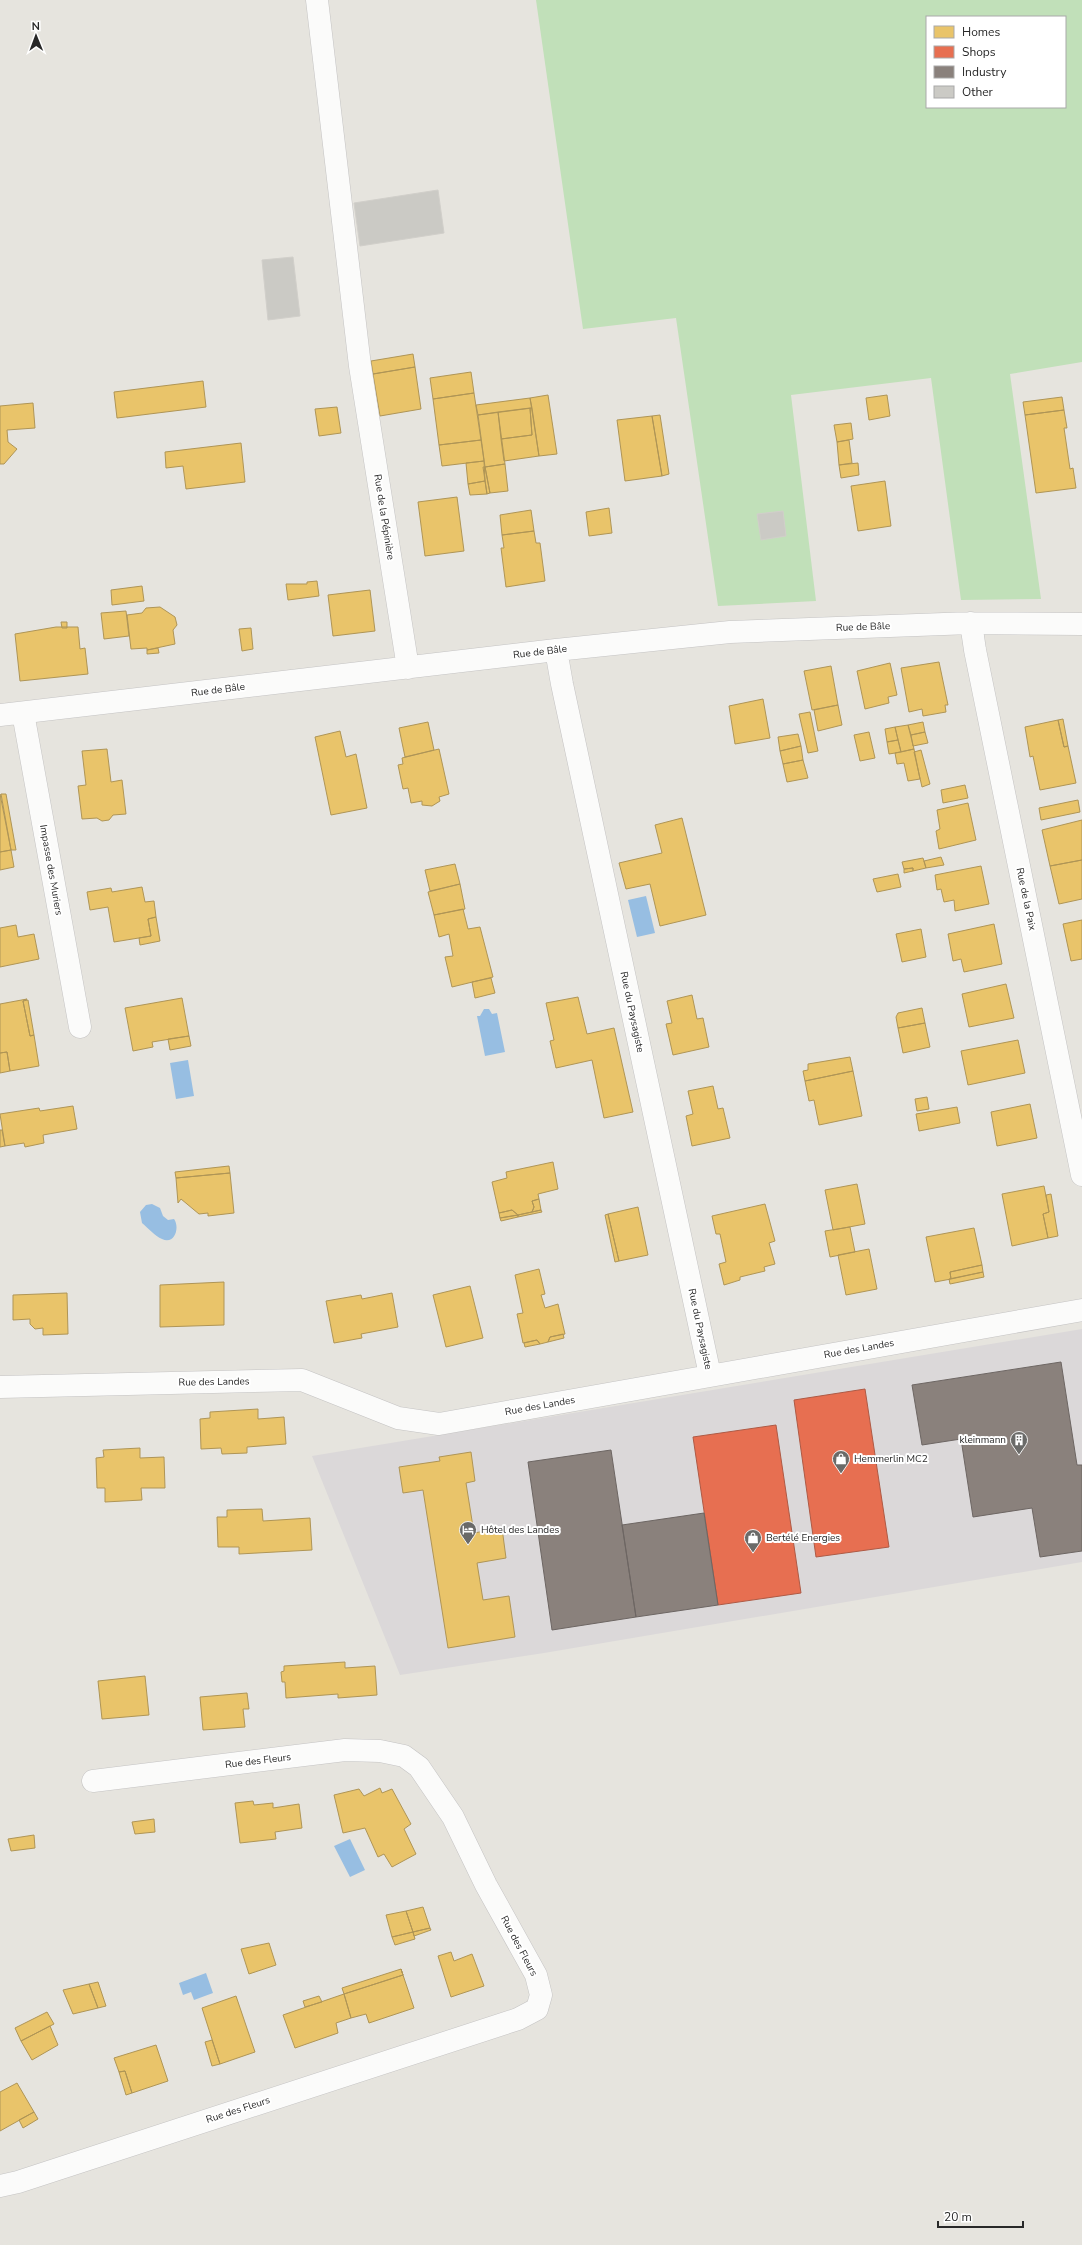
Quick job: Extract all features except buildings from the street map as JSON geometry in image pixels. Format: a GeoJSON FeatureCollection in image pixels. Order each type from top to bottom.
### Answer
{"type":"FeatureCollection","features":[{"type":"Feature","properties":{"kind":"street","name":"Rue de la Pépinière"},"geometry":{"type":"LineString","coordinates":[[317,0],[360,366],[408,668]]}},
{"type":"Feature","properties":{"kind":"street","name":"Rue de Bâle"},"geometry":{"type":"LineString","coordinates":[[0,715],[556,650],[730,632],[971,623],[1082,624]]}},
{"type":"Feature","properties":{"kind":"street","name":"Rue de la Paix"},"geometry":{"type":"LineString","coordinates":[[971,623],[975,650],[1082,1175]]}},
{"type":"Feature","properties":{"kind":"street","name":"Rue du Paysagiste"},"geometry":{"type":"LineString","coordinates":[[556,650],[710,1375]]}},
{"type":"Feature","properties":{"kind":"street","name":"Impasse des Muriers"},"geometry":{"type":"LineString","coordinates":[[23,713],[80,1027]]}},
{"type":"Feature","properties":{"kind":"street","name":"Rue des Landes"},"geometry":{"type":"LineString","coordinates":[[0,1387],[302,1380],[398,1418],[439,1424],[1082,1310]]}},
{"type":"Feature","properties":{"kind":"street","name":"Rue des Fleurs"},"geometry":{"type":"LineString","coordinates":[[0,2186],[26,2180],[518,2019],[537,2009],[541,1995],[536,1974],[486,1885],[453,1817],[419,1767],[404,1756],[380,1750],[345,1750],[93,1781]]}},
{"type":"Feature","properties":{"kind":"shaded area"},"geometry":{"type":"Polygon","coordinates":[[[1082,1329],[1082,1562],[544,1653],[400,1675],[312,1456],[1082,1329]]]}},
{"type":"Feature","properties":{"kind":"green space"},"geometry":{"type":"Polygon","coordinates":[[[536,0],[1082,0],[1082,362],[1010,374],[1041,599],[961,600],[931,378],[791,395],[816,601],[718,606],[676,318],[583,329],[536,0]]]}},
{"type":"Feature","properties":{"kind":"water"},"geometry":{"type":"Polygon","coordinates":[[[646,896],[655,933],[637,937],[628,900],[646,896]]]}},
{"type":"Feature","properties":{"kind":"water"},"geometry":{"type":"Polygon","coordinates":[[[484,1009],[489,1009],[492,1014],[497,1013],[505,1052],[485,1056],[477,1016],[480,1016],[484,1009]]]}},
{"type":"Feature","properties":{"kind":"water"},"geometry":{"type":"Polygon","coordinates":[[[188,1060],[194,1096],[176,1099],[170,1063],[188,1060]]]}},
{"type":"Feature","properties":{"kind":"water"},"geometry":{"type":"Polygon","coordinates":[[[152,1204],[160,1208],[163,1216],[168,1220],[174,1219],[176,1222],[175,1234],[170,1240],[159,1238],[142,1223],[140,1212],[146,1205],[152,1204]]]}},
{"type":"Feature","properties":{"kind":"water"},"geometry":{"type":"Polygon","coordinates":[[[350,1839],[365,1870],[350,1877],[334,1846],[350,1839]]]}},
{"type":"Feature","properties":{"kind":"water"},"geometry":{"type":"Polygon","coordinates":[[[206,1973],[213,1993],[194,2000],[191,1992],[183,1995],[179,1983],[206,1973]]]}},
{"type":"Feature","properties":{"kind":"place","name":"kleinmann"},"geometry":{"type":"Point","coordinates":[1019,1455]}},
{"type":"Feature","properties":{"kind":"place","name":"Hemmerlin MC2"},"geometry":{"type":"Point","coordinates":[841,1474]}},
{"type":"Feature","properties":{"kind":"place","name":"Hôtel des Landes"},"geometry":{"type":"Point","coordinates":[468,1545]}},
{"type":"Feature","properties":{"kind":"place","name":"Bertélé Energies"},"geometry":{"type":"Point","coordinates":[753,1553]}}]}
